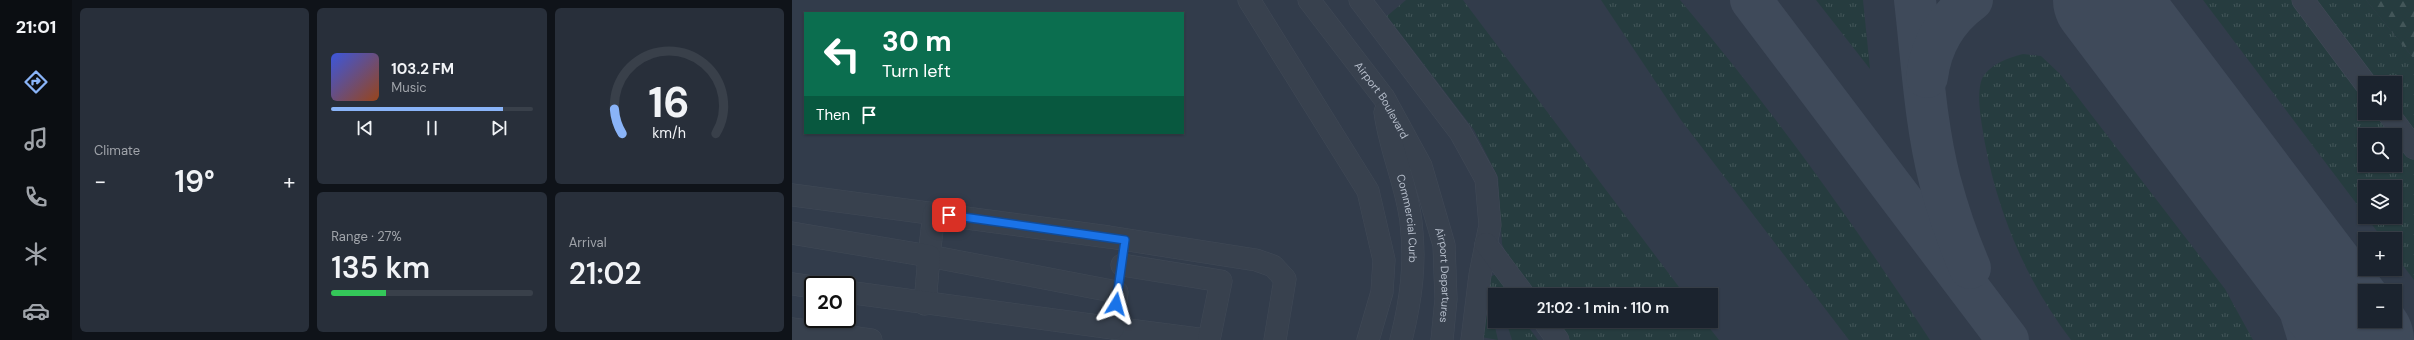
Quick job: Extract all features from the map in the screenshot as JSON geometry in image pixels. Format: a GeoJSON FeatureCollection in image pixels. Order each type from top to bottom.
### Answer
{"type":"FeatureCollection","features":[{"type":"Feature","properties":{"kind":"street"},"geometry":{"type":"LineString","coordinates":[[1249,0],[1368,191],[1384,260],[1382,292],[1368,340]]}},
{"type":"Feature","properties":{"kind":"street","name":"Airport Boulevard"},"geometry":{"type":"LineString","coordinates":[[1309,0],[1384,98],[1421,166],[1434,210]]}},
{"type":"Feature","properties":{"kind":"street"},"geometry":{"type":"LineString","coordinates":[[1360,0],[1460,132],[1486,179],[1489,198],[1490,225],[1472,340]]}},
{"type":"Feature","properties":{"kind":"street"},"geometry":{"type":"LineString","coordinates":[[2302,0],[2360,76]]}},
{"type":"Feature","properties":{"kind":"street","name":"Commercial Curb"},"geometry":{"type":"LineString","coordinates":[[1384,98],[1388,134],[1411,221],[1413,268],[1411,303],[1400,340]]}},
{"type":"Feature","properties":{"kind":"street"},"geometry":{"type":"LineString","coordinates":[[2393,120],[2414,148]]}},
{"type":"Feature","properties":{"kind":"street"},"geometry":{"type":"LineString","coordinates":[[792,195],[934,213],[1256,260],[1273,266],[1285,279],[1275,340]]}},
{"type":"Feature","properties":{"kind":"street"},"geometry":{"type":"LineString","coordinates":[[1427,340],[1434,280],[1434,210]]}},
{"type":"Feature","properties":{"kind":"street","name":"Airport Departures"},"geometry":{"type":"LineString","coordinates":[[1434,210],[1444,245],[1446,299],[1442,340]]}},
{"type":"Feature","properties":{"kind":"street"},"geometry":{"type":"LineString","coordinates":[[925,304],[934,213]]}},
{"type":"Feature","properties":{"kind":"street"},"geometry":{"type":"LineString","coordinates":[[792,233],[929,256],[1117,292]]}},
{"type":"Feature","properties":{"kind":"street"},"geometry":{"type":"LineString","coordinates":[[1113,328],[1125,240]]}},
{"type":"Feature","properties":{"kind":"street"},"geometry":{"type":"LineString","coordinates":[[1486,244],[1519,288]]}},
{"type":"Feature","properties":{"kind":"street"},"geometry":{"type":"LineString","coordinates":[[856,293],[925,304],[1208,340],[1221,281],[1122,265]]}},
{"type":"Feature","properties":{"kind":"street"},"geometry":{"type":"LineString","coordinates":[[792,284],[804,286]]}},
{"type":"Feature","properties":{"kind":"street"},"geometry":{"type":"LineString","coordinates":[[792,328],[871,340]]}},
{"type":"Feature","properties":{"kind":"street"},"geometry":{"type":"LineString","coordinates":[[1549,328],[1558,340]]}},
{"type":"Feature","properties":{"kind":"shaded area"},"geometry":{"type":"Polygon","coordinates":[[[792,0],[2414,0],[2414,340],[792,340],[792,0]]]}},
{"type":"Feature","properties":{"kind":"green space"},"geometry":{"type":"Polygon","coordinates":[[[1406,0],[1463,0],[1680,288],[1525,288],[1516,276],[1502,244],[1498,177],[1474,130],[1387,16],[1406,0]]]}},
{"type":"Feature","properties":{"kind":"green space"},"geometry":{"type":"Polygon","coordinates":[[[1601,0],[1680,0],[1747,82],[1810,166],[1871,252],[1930,340],[1849,340],[1681,120],[1601,0]]]}},
{"type":"Feature","properties":{"kind":"green space"},"geometry":{"type":"Polygon","coordinates":[[[1816,0],[1863,0],[1870,69],[1816,0]]]}},
{"type":"Feature","properties":{"kind":"green space"},"geometry":{"type":"Polygon","coordinates":[[[2203,0],[2298,0],[2358,80],[2358,120],[2388,120],[2394,128],[2358,128],[2358,172],[2402,172],[2402,138],[2414,154],[2414,280],[2402,264],[2402,232],[2378,232],[2371,224],[2402,224],[2402,180],[2358,180],[2358,206],[2203,0]]]}},
{"type":"Feature","properties":{"kind":"green space"},"geometry":{"type":"Polygon","coordinates":[[[2308,0],[2366,0],[2414,59],[2414,140],[2400,120],[2402,120],[2402,76],[2366,76],[2308,0]]]}},
{"type":"Feature","properties":{"kind":"green space"},"geometry":{"type":"Polygon","coordinates":[[[2366,0],[2414,0],[2414,59],[2366,0]]]}},
{"type":"Feature","properties":{"kind":"green space"},"geometry":{"type":"Polygon","coordinates":[[[2023,54],[2041,56],[2060,74],[2225,289],[2253,340],[2071,340],[2039,291],[2013,239],[1994,183],[1982,126],[1979,93],[1984,75],[1997,64],[2023,54]]]}},
{"type":"Feature","properties":{"kind":"green space"},"geometry":{"type":"Polygon","coordinates":[[[1496,274],[1506,288],[1490,288],[1489,285],[1490,277],[1496,274]]]}},
{"type":"Feature","properties":{"kind":"green space"},"geometry":{"type":"Polygon","coordinates":[[[1486,315],[1488,318],[1488,328],[1495,328],[1498,340],[1481,337],[1486,315]]]}},
{"type":"Feature","properties":{"kind":"green space"},"geometry":{"type":"Polygon","coordinates":[[[1508,328],[1529,328],[1538,340],[1512,340],[1508,328]]]}},
{"type":"Feature","properties":{"kind":"green space"},"geometry":{"type":"Polygon","coordinates":[[[1557,328],[1710,328],[1719,340],[1566,340],[1557,328]]]}},
{"type":"Feature","properties":{"kind":"taxiway"},"geometry":{"type":"LineString","coordinates":[[1751,0],[2008,340]]}},
{"type":"Feature","properties":{"kind":"taxiway"},"geometry":{"type":"LineString","coordinates":[[1915,0],[1924,91],[1935,159],[1940,181],[1957,236],[1970,268]]}},
{"type":"Feature","properties":{"kind":"taxiway"},"geometry":{"type":"LineString","coordinates":[[1927,77],[1932,54],[1941,34],[1947,24],[1972,0]]}},
{"type":"Feature","properties":{"kind":"taxiway"},"geometry":{"type":"LineString","coordinates":[[2092,0],[2108,13],[2151,60]]}},
{"type":"Feature","properties":{"kind":"taxiway"},"geometry":{"type":"LineString","coordinates":[[2193,116],[2245,196],[2275,251],[2300,309],[2309,340]]}},
{"type":"Feature","properties":{"kind":"runway"},"geometry":{"type":"LineString","coordinates":[[2105,0],[2362,340]]}},
{"type":"Feature","properties":{"kind":"route"},"geometry":{"type":"LineString","coordinates":[[949,215],[1125,240],[1116,304]]}}]}
